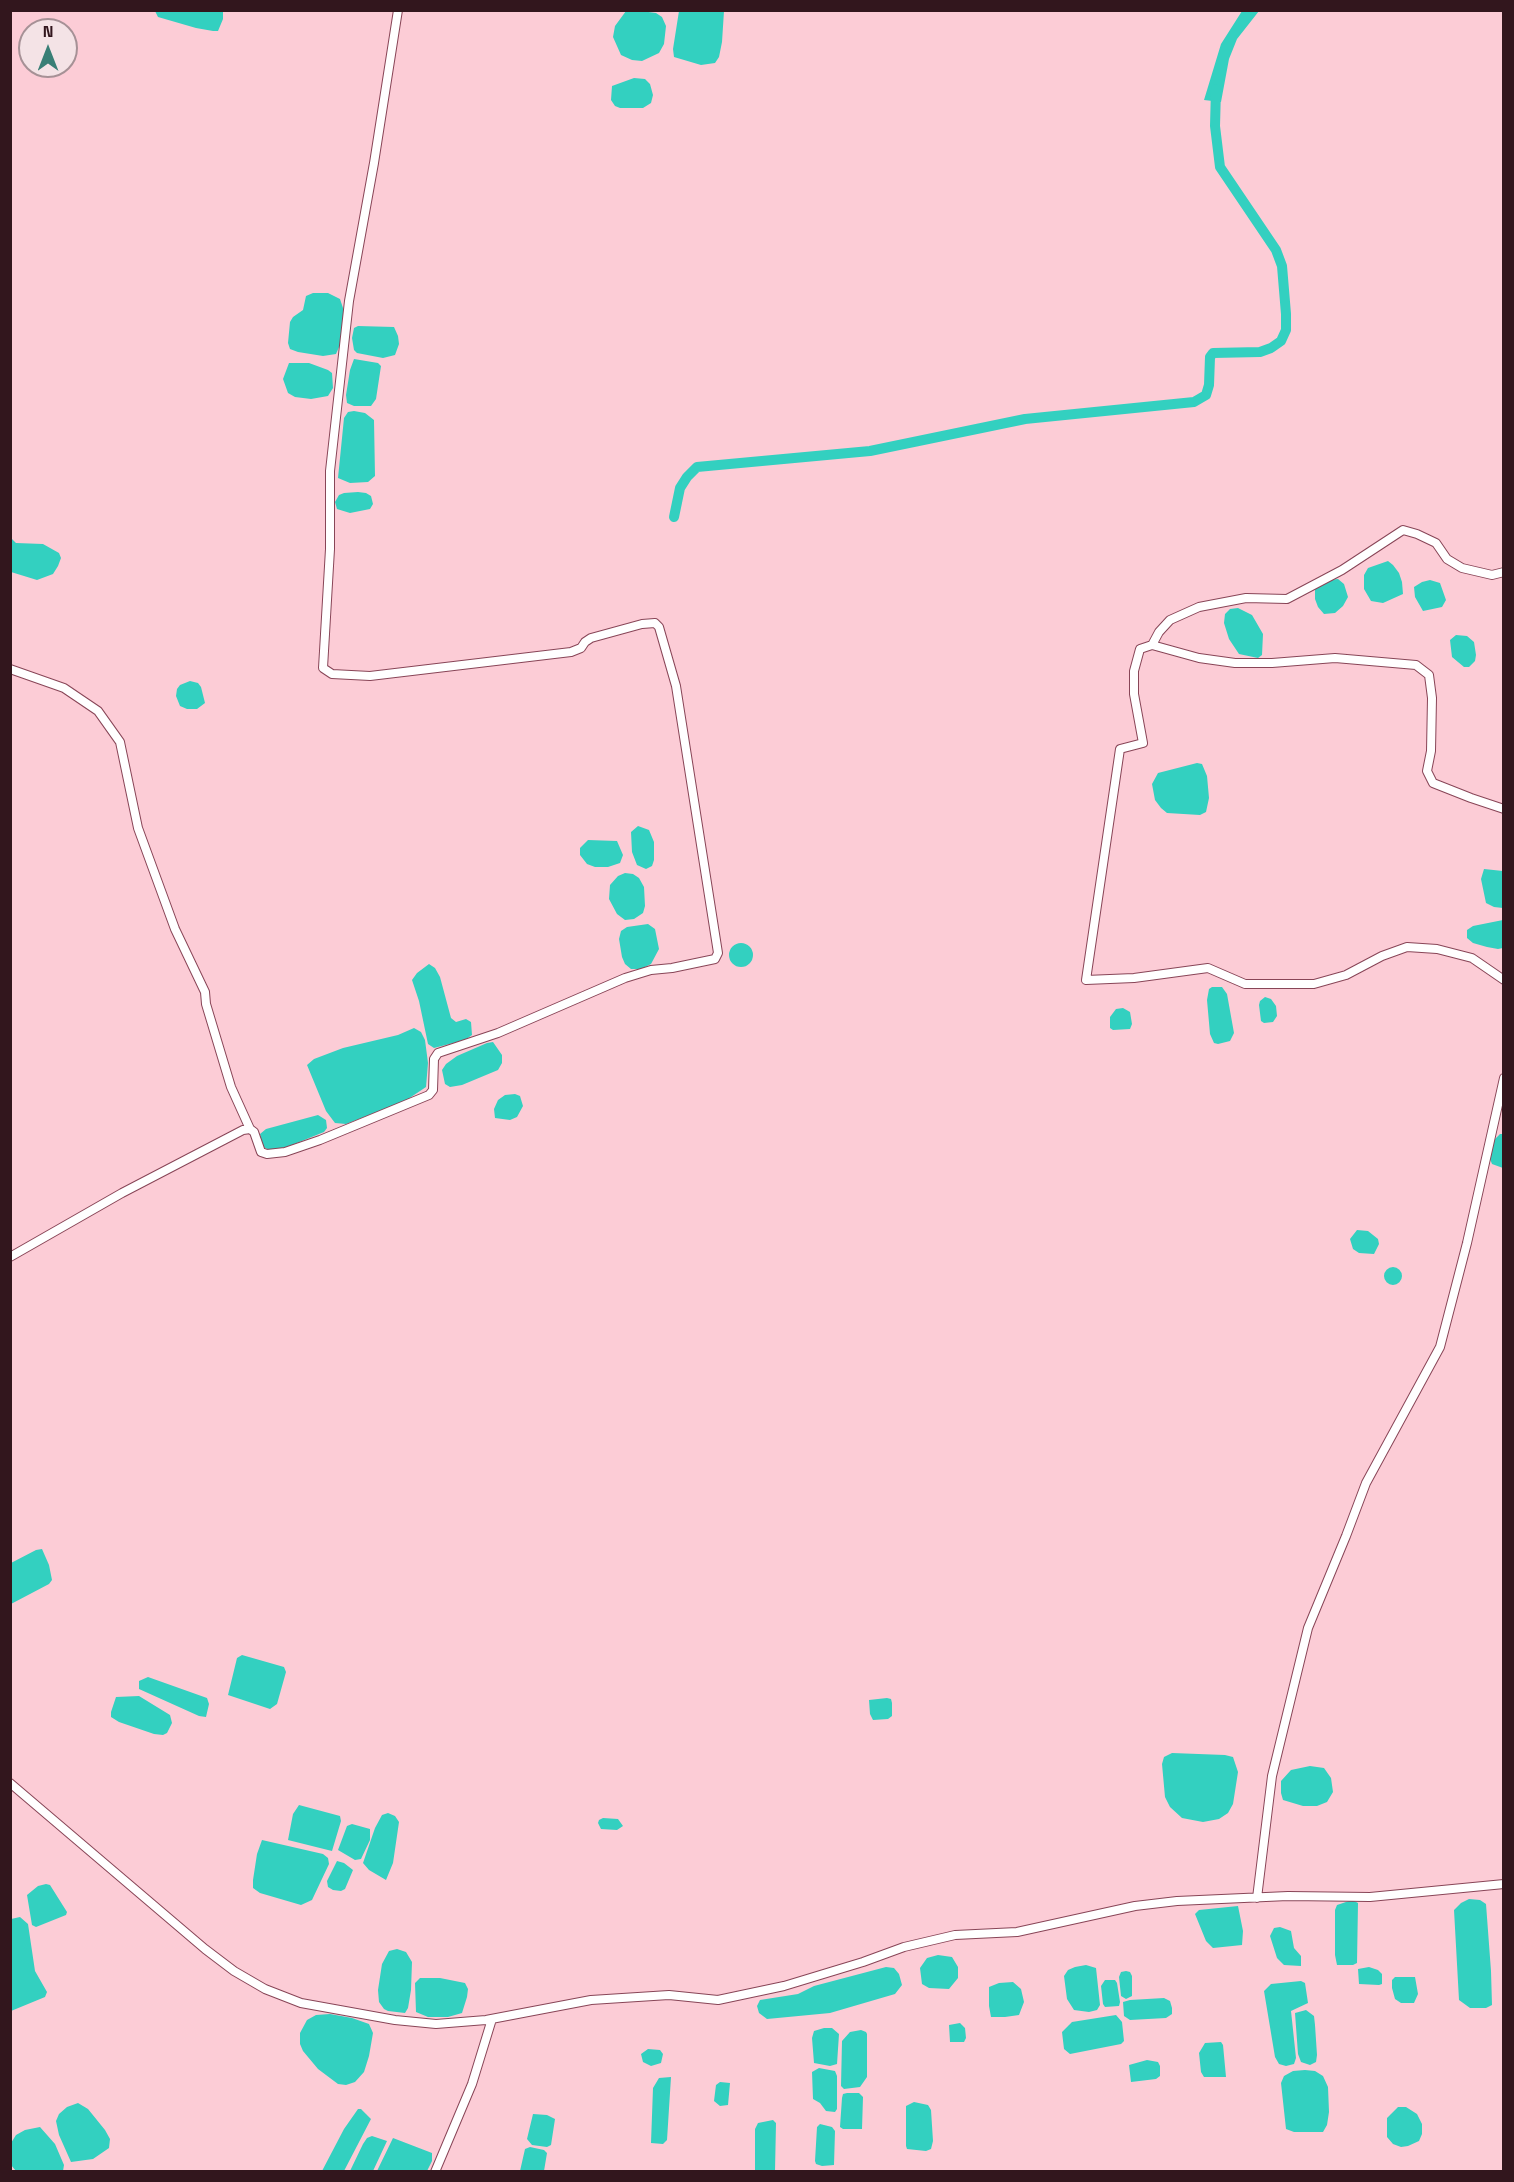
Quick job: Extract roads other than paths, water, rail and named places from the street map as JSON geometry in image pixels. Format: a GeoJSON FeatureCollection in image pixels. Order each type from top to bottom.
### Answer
{"type":"FeatureCollection","features":[{"type":"Feature","properties":{"kind":"street"},"geometry":{"type":"LineString","coordinates":[[10,669],[64,688],[98,711],[120,742],[138,828],[175,929],[206,992],[208,1013],[231,1087],[250,1129],[254,1132],[261,1152],[267,1154],[285,1152],[429,1095],[433,1090],[434,1059],[438,1053],[498,1033],[625,978],[651,970],[715,959],[718,953],[676,686],[659,627],[655,623],[642,624],[591,638],[581,648],[571,652],[370,676],[332,674],[323,668],[330,549],[330,471],[349,301],[398,10]]}},
{"type":"Feature","properties":{"kind":"street"},"geometry":{"type":"LineString","coordinates":[[1152,645],[1159,632],[1170,620],[1199,607],[1246,598],[1287,599],[1342,570],[1403,530],[1436,543],[1447,559],[1462,568],[1492,575],[1503,572]]}},
{"type":"Feature","properties":{"kind":"street"},"geometry":{"type":"LineString","coordinates":[[1503,809],[1433,783],[1427,771],[1431,751],[1432,698],[1429,675],[1416,665],[1335,658],[1272,663],[1235,663],[1199,658],[1152,645],[1140,649],[1134,671],[1134,694],[1143,743],[1120,749],[1086,980],[1134,978],[1208,968],[1245,984],[1314,984],[1346,975],[1382,956],[1407,947],[1437,949],[1472,957],[1503,980]]}},
{"type":"Feature","properties":{"kind":"street"},"geometry":{"type":"LineString","coordinates":[[1257,1898],[1272,1776],[1308,1628],[1365,1483],[1440,1347],[1467,1243],[1503,1078]]}},
{"type":"Feature","properties":{"kind":"street"},"geometry":{"type":"LineString","coordinates":[[10,1257],[178,1162],[243,1130],[250,1129]]}},
{"type":"Feature","properties":{"kind":"street"},"geometry":{"type":"LineString","coordinates":[[10,1783],[205,1949],[234,1971],[265,1989],[301,2002],[395,2020],[436,2024],[492,2019],[591,2000],[669,1995],[718,2000],[784,1986],[904,1947],[955,1935],[1017,1932],[1135,1906],[1177,1901],[1288,1896],[1370,1896],[1503,1884]]}},
{"type":"Feature","properties":{"kind":"street"},"geometry":{"type":"LineString","coordinates":[[435,2172],[472,2085],[492,2019]]}},
{"type":"Feature","properties":{"kind":"waterway"},"geometry":{"type":"LineString","coordinates":[[674,517],[680,488],[697,467],[870,451],[1025,419],[1194,402],[1206,395],[1209,385],[1210,357],[1213,353],[1260,352],[1281,341],[1286,330],[1282,266],[1276,250],[1220,167],[1215,126],[1216,89]]}}]}
